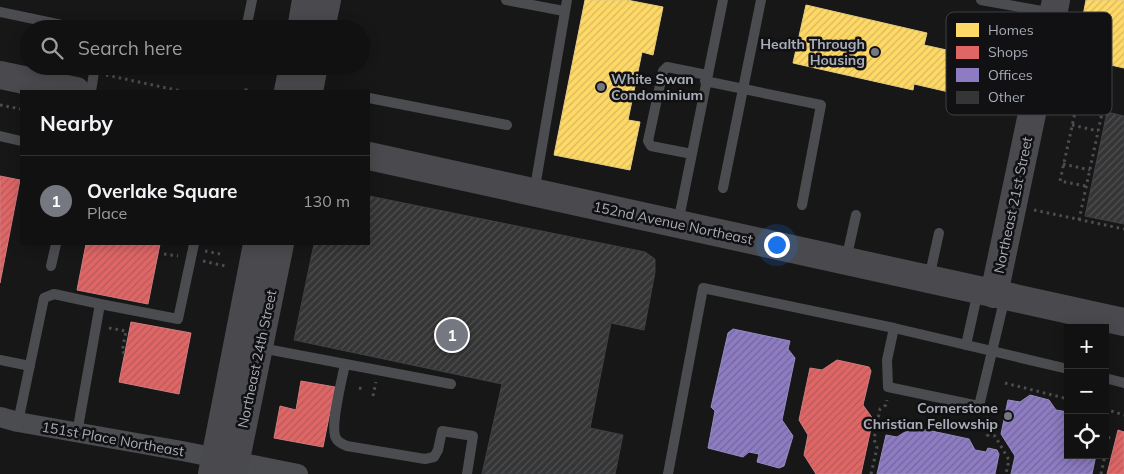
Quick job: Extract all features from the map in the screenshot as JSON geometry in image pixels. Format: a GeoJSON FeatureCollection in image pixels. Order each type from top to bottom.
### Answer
{"type":"FeatureCollection","features":[{"type":"Feature","properties":{"kind":"street"},"geometry":{"type":"LineString","coordinates":[[303,20],[306,0]]}},
{"type":"Feature","properties":{"kind":"street"},"geometry":{"type":"LineString","coordinates":[[323,20],[327,0]]}},
{"type":"Feature","properties":{"kind":"street"},"geometry":{"type":"LineString","coordinates":[[0,75],[71,90]]}},
{"type":"Feature","properties":{"kind":"street"},"geometry":{"type":"LineString","coordinates":[[288,90],[291,75]]}},
{"type":"Feature","properties":{"kind":"street"},"geometry":{"type":"LineString","coordinates":[[309,90],[312,75]]}},
{"type":"Feature","properties":{"kind":"street","name":"Northeast 21st Street"},"geometry":{"type":"LineString","coordinates":[[993,293],[1032,115]]}},
{"type":"Feature","properties":{"kind":"street","name":"152nd Avenue Northeast"},"geometry":{"type":"LineString","coordinates":[[370,156],[534,194],[1124,322]]}},
{"type":"Feature","properties":{"kind":"street","name":"Northeast 24th Street"},"geometry":{"type":"LineString","coordinates":[[224,466],[257,245]]}},
{"type":"Feature","properties":{"kind":"street","name":"Northeast 24th Street"},"geometry":{"type":"LineString","coordinates":[[224,466],[260,348],[280,245]]}},
{"type":"Feature","properties":{"kind":"street","name":"151st Place Northeast"},"geometry":{"type":"LineString","coordinates":[[9,420],[224,466],[298,474]]}},
{"type":"Feature","properties":{"kind":"lane"},"geometry":{"type":"LineString","coordinates":[[248,20],[252,0]]}},
{"type":"Feature","properties":{"kind":"lane"},"geometry":{"type":"LineString","coordinates":[[506,0],[564,12]]}},
{"type":"Feature","properties":{"kind":"lane"},"geometry":{"type":"LineString","coordinates":[[534,194],[567,0]]}},
{"type":"Feature","properties":{"kind":"lane"},"geometry":{"type":"LineString","coordinates":[[678,224],[722,0]]}},
{"type":"Feature","properties":{"kind":"lane"},"geometry":{"type":"LineString","coordinates":[[723,188],[742,89],[762,0]]}},
{"type":"Feature","properties":{"kind":"lane"},"geometry":{"type":"LineString","coordinates":[[981,0],[1054,12]]}},
{"type":"Feature","properties":{"kind":"lane"},"geometry":{"type":"LineString","coordinates":[[0,12],[38,20]]}},
{"type":"Feature","properties":{"kind":"lane"},"geometry":{"type":"LineString","coordinates":[[692,154],[649,144],[663,71],[667,67],[742,89],[821,105],[802,205]]}},
{"type":"Feature","properties":{"kind":"lane"},"geometry":{"type":"LineString","coordinates":[[91,90],[94,75]]}},
{"type":"Feature","properties":{"kind":"lane"},"geometry":{"type":"LineString","coordinates":[[370,98],[507,125]]}},
{"type":"Feature","properties":{"kind":"lane"},"geometry":{"type":"LineString","coordinates":[[0,136],[20,141]]}},
{"type":"Feature","properties":{"kind":"lane"},"geometry":{"type":"LineString","coordinates":[[846,261],[856,216]]}},
{"type":"Feature","properties":{"kind":"lane"},"geometry":{"type":"LineString","coordinates":[[929,279],[939,233]]}},
{"type":"Feature","properties":{"kind":"lane"},"geometry":{"type":"LineString","coordinates":[[52,266],[56,245]]}},
{"type":"Feature","properties":{"kind":"lane"},"geometry":{"type":"LineString","coordinates":[[9,420],[30,366],[44,298],[54,294],[178,319],[194,245]]}},
{"type":"Feature","properties":{"kind":"lane"},"geometry":{"type":"LineString","coordinates":[[668,474],[703,288],[894,328],[1064,368]]}},
{"type":"Feature","properties":{"kind":"lane"},"geometry":{"type":"LineString","coordinates":[[966,345],[993,293]]}},
{"type":"Feature","properties":{"kind":"lane"},"geometry":{"type":"LineString","coordinates":[[894,328],[887,360],[888,387],[979,406],[992,351],[993,293]]}},
{"type":"Feature","properties":{"kind":"lane"},"geometry":{"type":"LineString","coordinates":[[77,434],[100,304]]}},
{"type":"Feature","properties":{"kind":"lane"},"geometry":{"type":"LineString","coordinates":[[260,348],[451,384]]}},
{"type":"Feature","properties":{"kind":"lane"},"geometry":{"type":"LineString","coordinates":[[0,360],[30,366]]}},
{"type":"Feature","properties":{"kind":"lane"},"geometry":{"type":"LineString","coordinates":[[345,364],[335,418],[335,435],[339,442],[347,446],[425,459],[434,457],[438,450],[442,430],[473,436],[467,474]]}},
{"type":"Feature","properties":{"kind":"lane"},"geometry":{"type":"LineString","coordinates":[[1109,379],[1124,383]]}},
{"type":"Feature","properties":{"kind":"path"},"geometry":{"type":"LineString","coordinates":[[118,75],[177,90]]}},
{"type":"Feature","properties":{"kind":"path"},"geometry":{"type":"LineString","coordinates":[[0,105],[20,109]]}},
{"type":"Feature","properties":{"kind":"path"},"geometry":{"type":"LineString","coordinates":[[1074,115],[1060,181],[1086,186]]}},
{"type":"Feature","properties":{"kind":"path"},"geometry":{"type":"LineString","coordinates":[[1079,220],[1102,115]]}},
{"type":"Feature","properties":{"kind":"path"},"geometry":{"type":"LineString","coordinates":[[1072,125],[1098,131]]}},
{"type":"Feature","properties":{"kind":"path"},"geometry":{"type":"LineString","coordinates":[[1063,164],[1090,170]]}},
{"type":"Feature","properties":{"kind":"path"},"geometry":{"type":"LineString","coordinates":[[1031,209],[1124,229]]}},
{"type":"Feature","properties":{"kind":"path"},"geometry":{"type":"LineString","coordinates":[[203,250],[220,254]]}},
{"type":"Feature","properties":{"kind":"path"},"geometry":{"type":"LineString","coordinates":[[164,254],[181,257]]}},
{"type":"Feature","properties":{"kind":"path"},"geometry":{"type":"LineString","coordinates":[[200,261],[225,266]]}},
{"type":"Feature","properties":{"kind":"path"},"geometry":{"type":"LineString","coordinates":[[108,328],[126,332],[122,352],[125,353]]}},
{"type":"Feature","properties":{"kind":"path"},"geometry":{"type":"LineString","coordinates":[[374,396],[376,381]]}},
{"type":"Feature","properties":{"kind":"path"},"geometry":{"type":"LineString","coordinates":[[1005,383],[1064,398]]}},
{"type":"Feature","properties":{"kind":"path"},"geometry":{"type":"LineString","coordinates":[[872,474],[877,448],[874,439],[880,409],[886,406],[890,387]]}},
{"type":"Feature","properties":{"kind":"path"},"geometry":{"type":"LineString","coordinates":[[359,388],[364,389]]}},
{"type":"Feature","properties":{"kind":"path"},"geometry":{"type":"LineString","coordinates":[[979,406],[990,422],[987,435],[995,436],[1009,460],[1006,474]]}},
{"type":"Feature","properties":{"kind":"path"},"geometry":{"type":"LineString","coordinates":[[1109,410],[1124,415]]}},
{"type":"Feature","properties":{"kind":"path"},"geometry":{"type":"LineString","coordinates":[[1101,474],[1104,459]]}},
{"type":"Feature","properties":{"kind":"building: Homes","name":"White Swan Condominium"},"geometry":{"type":"Polygon","coordinates":[[[585,0],[627,0],[663,7],[653,55],[642,52],[628,120],[640,122],[630,170],[554,155],[585,0]]]}},
{"type":"Feature","properties":{"kind":"building: Homes"},"geometry":{"type":"Polygon","coordinates":[[[1086,0],[1124,0],[1124,68],[1112,65],[1112,12],[1084,12],[1086,0]]]}},
{"type":"Feature","properties":{"kind":"building: Homes","name":"Health Through Housing"},"geometry":{"type":"Polygon","coordinates":[[[806,5],[927,33],[924,45],[946,50],[946,91],[914,84],[913,90],[793,63],[806,5]]]}},
{"type":"Feature","properties":{"kind":"building: Shops"},"geometry":{"type":"Polygon","coordinates":[[[0,176],[20,180],[0,283],[0,176]]]}},
{"type":"Feature","properties":{"kind":"building: Shops"},"geometry":{"type":"Polygon","coordinates":[[[86,245],[160,245],[148,304],[77,290],[86,245]]]}},
{"type":"Feature","properties":{"kind":"building: Shops"},"geometry":{"type":"Polygon","coordinates":[[[131,322],[191,333],[179,394],[119,382],[131,322]]]}},
{"type":"Feature","properties":{"kind":"building: Shops"},"geometry":{"type":"Polygon","coordinates":[[[837,360],[869,367],[871,371],[863,405],[873,419],[861,474],[816,474],[804,455],[808,435],[799,420],[810,368],[822,370],[837,360]]]}},
{"type":"Feature","properties":{"kind":"building: Shops"},"geometry":{"type":"Polygon","coordinates":[[[301,381],[335,387],[323,447],[274,438],[280,406],[296,410],[301,381]]]}},
{"type":"Feature","properties":{"kind":"building: Shops"},"geometry":{"type":"Polygon","coordinates":[[[1118,430],[1124,432],[1124,474],[1107,474],[1118,430]]]}},
{"type":"Feature","properties":{"kind":"building: Offices"},"geometry":{"type":"Polygon","coordinates":[[[733,329],[790,341],[788,349],[795,358],[782,420],[793,436],[784,466],[779,468],[757,462],[759,454],[749,452],[743,457],[708,448],[715,411],[711,407],[728,333],[733,329]]]}},
{"type":"Feature","properties":{"kind":"building: Offices"},"geometry":{"type":"Polygon","coordinates":[[[1030,395],[1049,400],[1056,410],[1064,411],[1064,459],[1095,459],[1092,474],[1011,474],[1015,456],[1001,434],[1008,400],[1020,402],[1030,395]]]}},
{"type":"Feature","properties":{"kind":"building: Offices"},"geometry":{"type":"Polygon","coordinates":[[[913,427],[969,439],[975,450],[986,452],[988,448],[997,450],[999,454],[995,474],[877,474],[886,435],[897,437],[913,427]]]}},
{"type":"Feature","properties":{"kind":"building: Other"},"geometry":{"type":"Polygon","coordinates":[[[1112,113],[1124,116],[1124,224],[1085,216],[1106,115],[1112,115],[1112,113]]]}},
{"type":"Feature","properties":{"kind":"building: Other"},"geometry":{"type":"Polygon","coordinates":[[[370,196],[645,252],[655,259],[655,272],[644,330],[611,323],[590,428],[623,435],[615,474],[482,474],[502,384],[294,340],[314,245],[370,245],[370,196]]]}},
{"type":"Feature","properties":{"kind":"place","name":"Health Through Housing"},"geometry":{"type":"Point","coordinates":[875,52]}},
{"type":"Feature","properties":{"kind":"place","name":"White Swan Condominium"},"geometry":{"type":"Point","coordinates":[601,87]}},
{"type":"Feature","properties":{"kind":"place","name":"Overlake Square"},"geometry":{"type":"Point","coordinates":[452,335]}},
{"type":"Feature","properties":{"kind":"place","name":"Cornerstone Christian Fellowship"},"geometry":{"type":"Point","coordinates":[1008,416]}}]}
